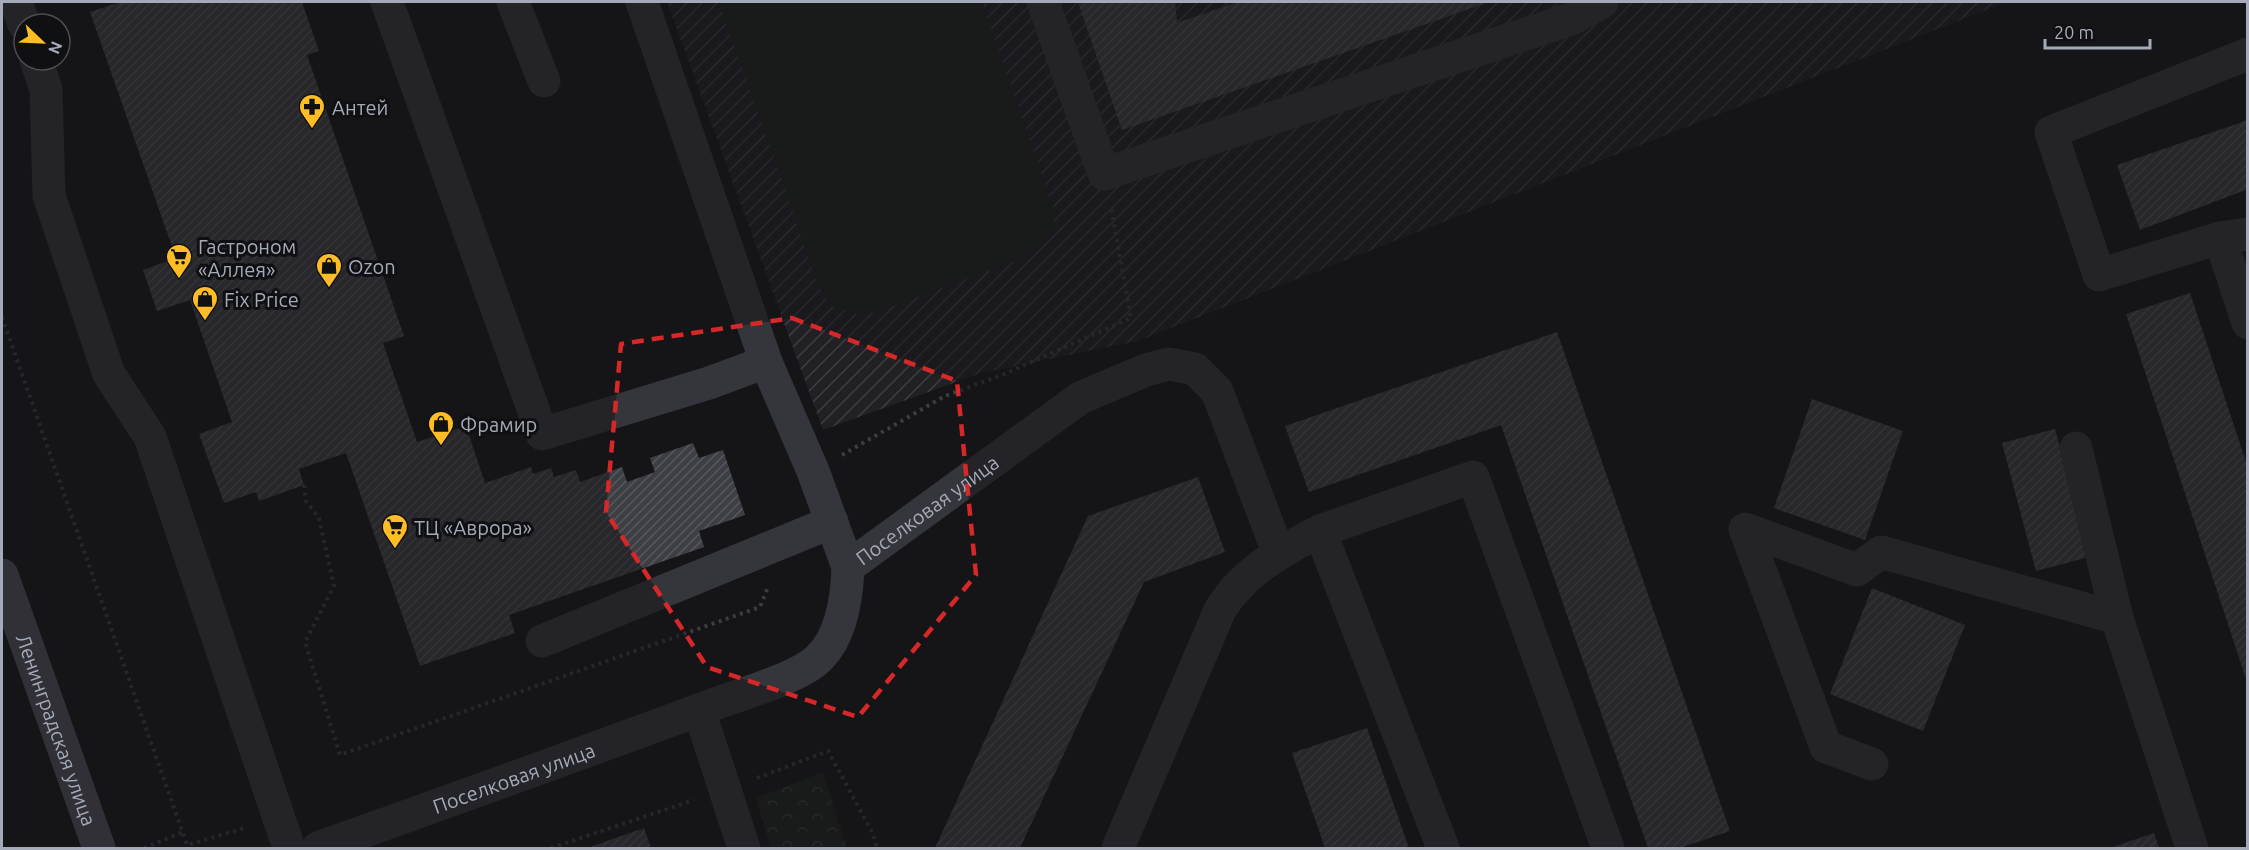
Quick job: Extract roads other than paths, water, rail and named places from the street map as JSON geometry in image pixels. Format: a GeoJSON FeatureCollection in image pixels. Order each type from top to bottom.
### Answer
{"type":"FeatureCollection","features":[{"type":"Feature","properties":{"kind":"main road","name":"Ленинградская улица"},"geometry":{"type":"LineString","coordinates":[[2,575],[99,849]]}},
{"type":"Feature","properties":{"kind":"street"},"geometry":{"type":"LineString","coordinates":[[387,2],[542,434],[709,383],[766,362]]}},
{"type":"Feature","properties":{"kind":"street"},"geometry":{"type":"LineString","coordinates":[[513,2],[544,81]]}},
{"type":"Feature","properties":{"kind":"street"},"geometry":{"type":"LineString","coordinates":[[642,2],[766,362],[813,471],[848,567]]}},
{"type":"Feature","properties":{"kind":"street"},"geometry":{"type":"LineString","coordinates":[[1043,2],[1104,174],[1571,19],[1602,2]]}},
{"type":"Feature","properties":{"kind":"street"},"geometry":{"type":"LineString","coordinates":[[2247,54],[2051,132],[2099,275],[2234,236],[2247,323]]}},
{"type":"Feature","properties":{"kind":"street"},"geometry":{"type":"LineString","coordinates":[[40,72],[46,89],[49,196],[109,374],[150,437],[289,849]]}},
{"type":"Feature","properties":{"kind":"street","name":"Поселковая улица"},"geometry":{"type":"LineString","coordinates":[[318,849],[699,710],[787,676],[820,658],[833,638],[841,615],[847,591],[848,567],[1080,398],[1146,370],[1169,364],[1195,369],[1217,391],[1278,552]]}},
{"type":"Feature","properties":{"kind":"street"},"geometry":{"type":"LineString","coordinates":[[2076,448],[2117,618],[2192,849]]}},
{"type":"Feature","properties":{"kind":"street"},"geometry":{"type":"LineString","coordinates":[[1118,849],[1220,610],[1232,590],[1278,552],[1320,531],[1473,477],[1608,849]]}},
{"type":"Feature","properties":{"kind":"street"},"geometry":{"type":"LineString","coordinates":[[542,641],[832,522]]}},
{"type":"Feature","properties":{"kind":"street"},"geometry":{"type":"LineString","coordinates":[[1872,764],[1826,747],[1745,529],[1857,570],[1881,552],[2117,618]]}},
{"type":"Feature","properties":{"kind":"street"},"geometry":{"type":"LineString","coordinates":[[1320,531],[1443,849]]}},
{"type":"Feature","properties":{"kind":"street"},"geometry":{"type":"LineString","coordinates":[[699,710],[727,789],[744,849]]}},
{"type":"Feature","properties":{"kind":"place","name":"Антей"},"geometry":{"type":"Point","coordinates":[312,130]}},
{"type":"Feature","properties":{"kind":"place","name":"Гастроном «Аллея»"},"geometry":{"type":"Point","coordinates":[179,280]}},
{"type":"Feature","properties":{"kind":"place","name":"Ozon"},"geometry":{"type":"Point","coordinates":[329,289]}},
{"type":"Feature","properties":{"kind":"place","name":"Fix Price"},"geometry":{"type":"Point","coordinates":[205,322]}},
{"type":"Feature","properties":{"kind":"place","name":"Фрамир"},"geometry":{"type":"Point","coordinates":[441,447]}},
{"type":"Feature","properties":{"kind":"place","name":"ТЦ «Аврора»"},"geometry":{"type":"Point","coordinates":[395,550]}}]}
